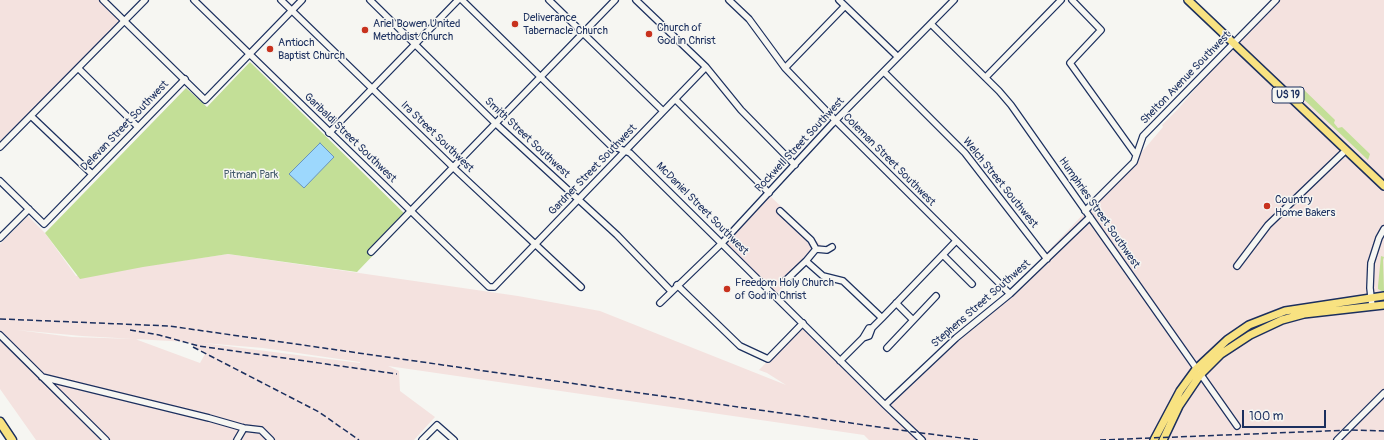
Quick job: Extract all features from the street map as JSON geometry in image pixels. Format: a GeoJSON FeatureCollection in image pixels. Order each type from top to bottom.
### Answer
{"type":"FeatureCollection","features":[{"type":"Feature","properties":{"kind":"highway"},"geometry":{"type":"LineString","coordinates":[[0,422],[12,440]]}},
{"type":"Feature","properties":{"kind":"main road","name":"US 19"},"geometry":{"type":"LineString","coordinates":[[1188,0],[1384,186]]}},
{"type":"Feature","properties":{"kind":"main road"},"geometry":{"type":"LineString","coordinates":[[1154,440],[1180,391],[1227,340],[1249,326],[1285,311],[1384,296]]}},
{"type":"Feature","properties":{"kind":"main road"},"geometry":{"type":"LineString","coordinates":[[1163,440],[1198,372],[1235,344],[1276,322],[1304,314],[1384,305]]}},
{"type":"Feature","properties":{"kind":"street"},"geometry":{"type":"LineString","coordinates":[[103,0],[185,79]]}},
{"type":"Feature","properties":{"kind":"street"},"geometry":{"type":"LineString","coordinates":[[0,147],[145,0]]}},
{"type":"Feature","properties":{"kind":"street","name":"Garibaldi Street Southwest"},"geometry":{"type":"LineString","coordinates":[[194,0],[489,287],[494,287]]}},
{"type":"Feature","properties":{"kind":"street","name":"Ira Street Southwest"},"geometry":{"type":"LineString","coordinates":[[281,0],[453,167],[581,287]]}},
{"type":"Feature","properties":{"kind":"street","name":"Delevan Street Southwest"},"geometry":{"type":"LineString","coordinates":[[29,209],[44,224],[185,79],[205,100],[302,0]]}},
{"type":"Feature","properties":{"kind":"street","name":"Smith Street Southwest"},"geometry":{"type":"LineString","coordinates":[[370,0],[496,124],[617,235],[671,291]]}},
{"type":"Feature","properties":{"kind":"street"},"geometry":{"type":"LineString","coordinates":[[329,133],[458,0]]}},
{"type":"Feature","properties":{"kind":"street","name":"McDaniel Street Southwest"},"geometry":{"type":"LineString","coordinates":[[462,0],[610,145],[630,152],[885,406],[922,440]]}},
{"type":"Feature","properties":{"kind":"street"},"geometry":{"type":"LineString","coordinates":[[549,0],[663,111]]}},
{"type":"Feature","properties":{"kind":"street"},"geometry":{"type":"LineString","coordinates":[[370,252],[615,0]]}},
{"type":"Feature","properties":{"kind":"street"},"geometry":{"type":"LineString","coordinates":[[636,0],[706,67],[741,110],[795,165]]}},
{"type":"Feature","properties":{"kind":"street","name":"Coleman Street Southwest"},"geometry":{"type":"LineString","coordinates":[[729,0],[748,19],[785,68],[836,121],[1010,294]]}},
{"type":"Feature","properties":{"kind":"street"},"geometry":{"type":"LineString","coordinates":[[839,0],[898,57]]}},
{"type":"Feature","properties":{"kind":"street","name":"Rockwell Street Southwest"},"geometry":{"type":"LineString","coordinates":[[660,303],[722,243],[836,121],[954,0]]}},
{"type":"Feature","properties":{"kind":"street"},"geometry":{"type":"LineString","coordinates":[[986,77],[1061,0]]}},
{"type":"Feature","properties":{"kind":"street"},"geometry":{"type":"LineString","coordinates":[[1072,0],[1101,30],[1070,63],[1136,155]]}},
{"type":"Feature","properties":{"kind":"street","name":"Shelton Avenue Southwest"},"geometry":{"type":"LineString","coordinates":[[1085,211],[1134,162],[1143,136],[1276,0]]}},
{"type":"Feature","properties":{"kind":"street"},"geometry":{"type":"LineString","coordinates":[[785,68],[845,6]]}},
{"type":"Feature","properties":{"kind":"street","name":"Humphries Street Southwest"},"geometry":{"type":"LineString","coordinates":[[931,24],[986,77],[1011,105],[1237,426]]}},
{"type":"Feature","properties":{"kind":"street","name":"Gardner Street Southwest"},"geometry":{"type":"LineString","coordinates":[[494,287],[706,67]]}},
{"type":"Feature","properties":{"kind":"street"},"geometry":{"type":"LineString","coordinates":[[78,68],[138,127]]}},
{"type":"Feature","properties":{"kind":"street","name":"Welch Street Southwest"},"geometry":{"type":"LineString","coordinates":[[884,72],[965,153],[1047,259]]}},
{"type":"Feature","properties":{"kind":"street"},"geometry":{"type":"LineString","coordinates":[[675,99],[769,193]]}},
{"type":"Feature","properties":{"kind":"street"},"geometry":{"type":"LineString","coordinates":[[31,116],[92,174]]}},
{"type":"Feature","properties":{"kind":"street"},"geometry":{"type":"LineString","coordinates":[[1237,266],[1268,225],[1346,150]]}},
{"type":"Feature","properties":{"kind":"street"},"geometry":{"type":"LineString","coordinates":[[0,181],[29,209],[0,238]]}},
{"type":"Feature","properties":{"kind":"street"},"geometry":{"type":"LineString","coordinates":[[780,211],[811,240],[816,249]]}},
{"type":"Feature","properties":{"kind":"street","name":"Stephens Street Southwest"},"geometry":{"type":"LineString","coordinates":[[885,406],[956,338],[1010,294],[1090,217]]}},
{"type":"Feature","properties":{"kind":"street"},"geometry":{"type":"LineString","coordinates":[[1372,306],[1370,282],[1371,263],[1379,238],[1384,229]]}},
{"type":"Feature","properties":{"kind":"street"},"geometry":{"type":"LineString","coordinates":[[840,361],[863,338],[868,328],[872,328],[956,241]]}},
{"type":"Feature","properties":{"kind":"street"},"geometry":{"type":"LineString","coordinates":[[816,249],[827,250],[832,247]]}},
{"type":"Feature","properties":{"kind":"street"},"geometry":{"type":"LineString","coordinates":[[784,282],[816,249]]}},
{"type":"Feature","properties":{"kind":"street"},"geometry":{"type":"LineString","coordinates":[[943,255],[972,284]]}},
{"type":"Feature","properties":{"kind":"street"},"geometry":{"type":"LineString","coordinates":[[806,261],[824,276],[844,281],[882,318]]}},
{"type":"Feature","properties":{"kind":"street"},"geometry":{"type":"LineString","coordinates":[[677,285],[740,346],[768,359],[802,323]]}},
{"type":"Feature","properties":{"kind":"street"},"geometry":{"type":"LineString","coordinates":[[887,348],[936,296]]}},
{"type":"Feature","properties":{"kind":"street"},"geometry":{"type":"LineString","coordinates":[[896,303],[913,320]]}},
{"type":"Feature","properties":{"kind":"street"},"geometry":{"type":"LineString","coordinates":[[0,335],[106,440]]}},
{"type":"Feature","properties":{"kind":"street"},"geometry":{"type":"LineString","coordinates":[[42,377],[244,428],[261,430],[271,440]]}},
{"type":"Feature","properties":{"kind":"street"},"geometry":{"type":"LineString","coordinates":[[1337,440],[1384,393]]}},
{"type":"Feature","properties":{"kind":"street"},"geometry":{"type":"LineString","coordinates":[[422,440],[437,425],[454,440]]}},
{"type":"Feature","properties":{"kind":"street"},"geometry":{"type":"LineString","coordinates":[[236,440],[244,428]]}},
{"type":"Feature","properties":{"kind":"shaded area"},"geometry":{"type":"Polygon","coordinates":[[[0,0],[107,0],[127,20],[0,141],[0,0]]]}},
{"type":"Feature","properties":{"kind":"shaded area"},"geometry":{"type":"Polygon","coordinates":[[[1276,0],[1384,0],[1384,440],[869,440],[864,435],[388,366],[399,371],[400,391],[435,417],[414,440],[36,440],[0,389],[0,244],[28,216],[45,233],[76,276],[228,254],[518,296],[600,311],[786,385],[767,373],[759,370],[805,322],[884,403],[1010,291],[1135,160],[1163,127],[1162,125],[1178,109],[1233,45],[1276,0]],[[17,330],[72,337],[135,339],[17,330]],[[135,339],[200,363],[205,354],[188,342],[135,339]],[[203,343],[360,363],[263,348],[203,343]]]}},
{"type":"Feature","properties":{"kind":"shaded area"},"geometry":{"type":"Polygon","coordinates":[[[767,193],[823,247],[776,294],[721,241],[767,193]]]}},
{"type":"Feature","properties":{"kind":"green space","name":"Pitman Park"},"geometry":{"type":"Polygon","coordinates":[[[250,62],[409,218],[357,272],[228,254],[143,267],[80,279],[45,233],[186,88],[207,107],[250,62]]]}},
{"type":"Feature","properties":{"kind":"green space"},"geometry":{"type":"Polygon","coordinates":[[[1300,86],[1335,120],[1334,123],[1338,128],[1342,127],[1370,154],[1368,160],[1295,91],[1300,86]]]}},
{"type":"Feature","properties":{"kind":"green space"},"geometry":{"type":"Polygon","coordinates":[[[1381,256],[1384,257],[1384,291],[1378,289],[1381,256]]]}},
{"type":"Feature","properties":{"kind":"water"},"geometry":{"type":"Polygon","coordinates":[[[320,143],[334,157],[304,188],[289,174],[320,143]]]}},
{"type":"Feature","properties":{"kind":"railway"},"geometry":{"type":"LineString","coordinates":[[0,319],[169,326],[978,440]]}},
{"type":"Feature","properties":{"kind":"railway"},"geometry":{"type":"LineString","coordinates":[[130,330],[159,335],[199,346],[397,374]]}},
{"type":"Feature","properties":{"kind":"railway"},"geometry":{"type":"LineString","coordinates":[[193,347],[319,412],[359,440]]}},
{"type":"Feature","properties":{"kind":"railway"},"geometry":{"type":"LineString","coordinates":[[1100,440],[1351,430],[1384,431]]}},
{"type":"Feature","properties":{"kind":"place","name":"Deliverance Tabernacle Church"},"geometry":{"type":"Point","coordinates":[515,24]}},
{"type":"Feature","properties":{"kind":"place","name":"Ariel Bowen United Methodist Church"},"geometry":{"type":"Point","coordinates":[365,30]}},
{"type":"Feature","properties":{"kind":"place","name":"Church of God in Christ"},"geometry":{"type":"Point","coordinates":[649,34]}},
{"type":"Feature","properties":{"kind":"place","name":"Antioch Baptist Church"},"geometry":{"type":"Point","coordinates":[270,49]}},
{"type":"Feature","properties":{"kind":"place","name":"Country Home Bakers"},"geometry":{"type":"Point","coordinates":[1267,206]}},
{"type":"Feature","properties":{"kind":"place","name":"Freedom Holy Church of God in Christ"},"geometry":{"type":"Point","coordinates":[727,289]}}]}
